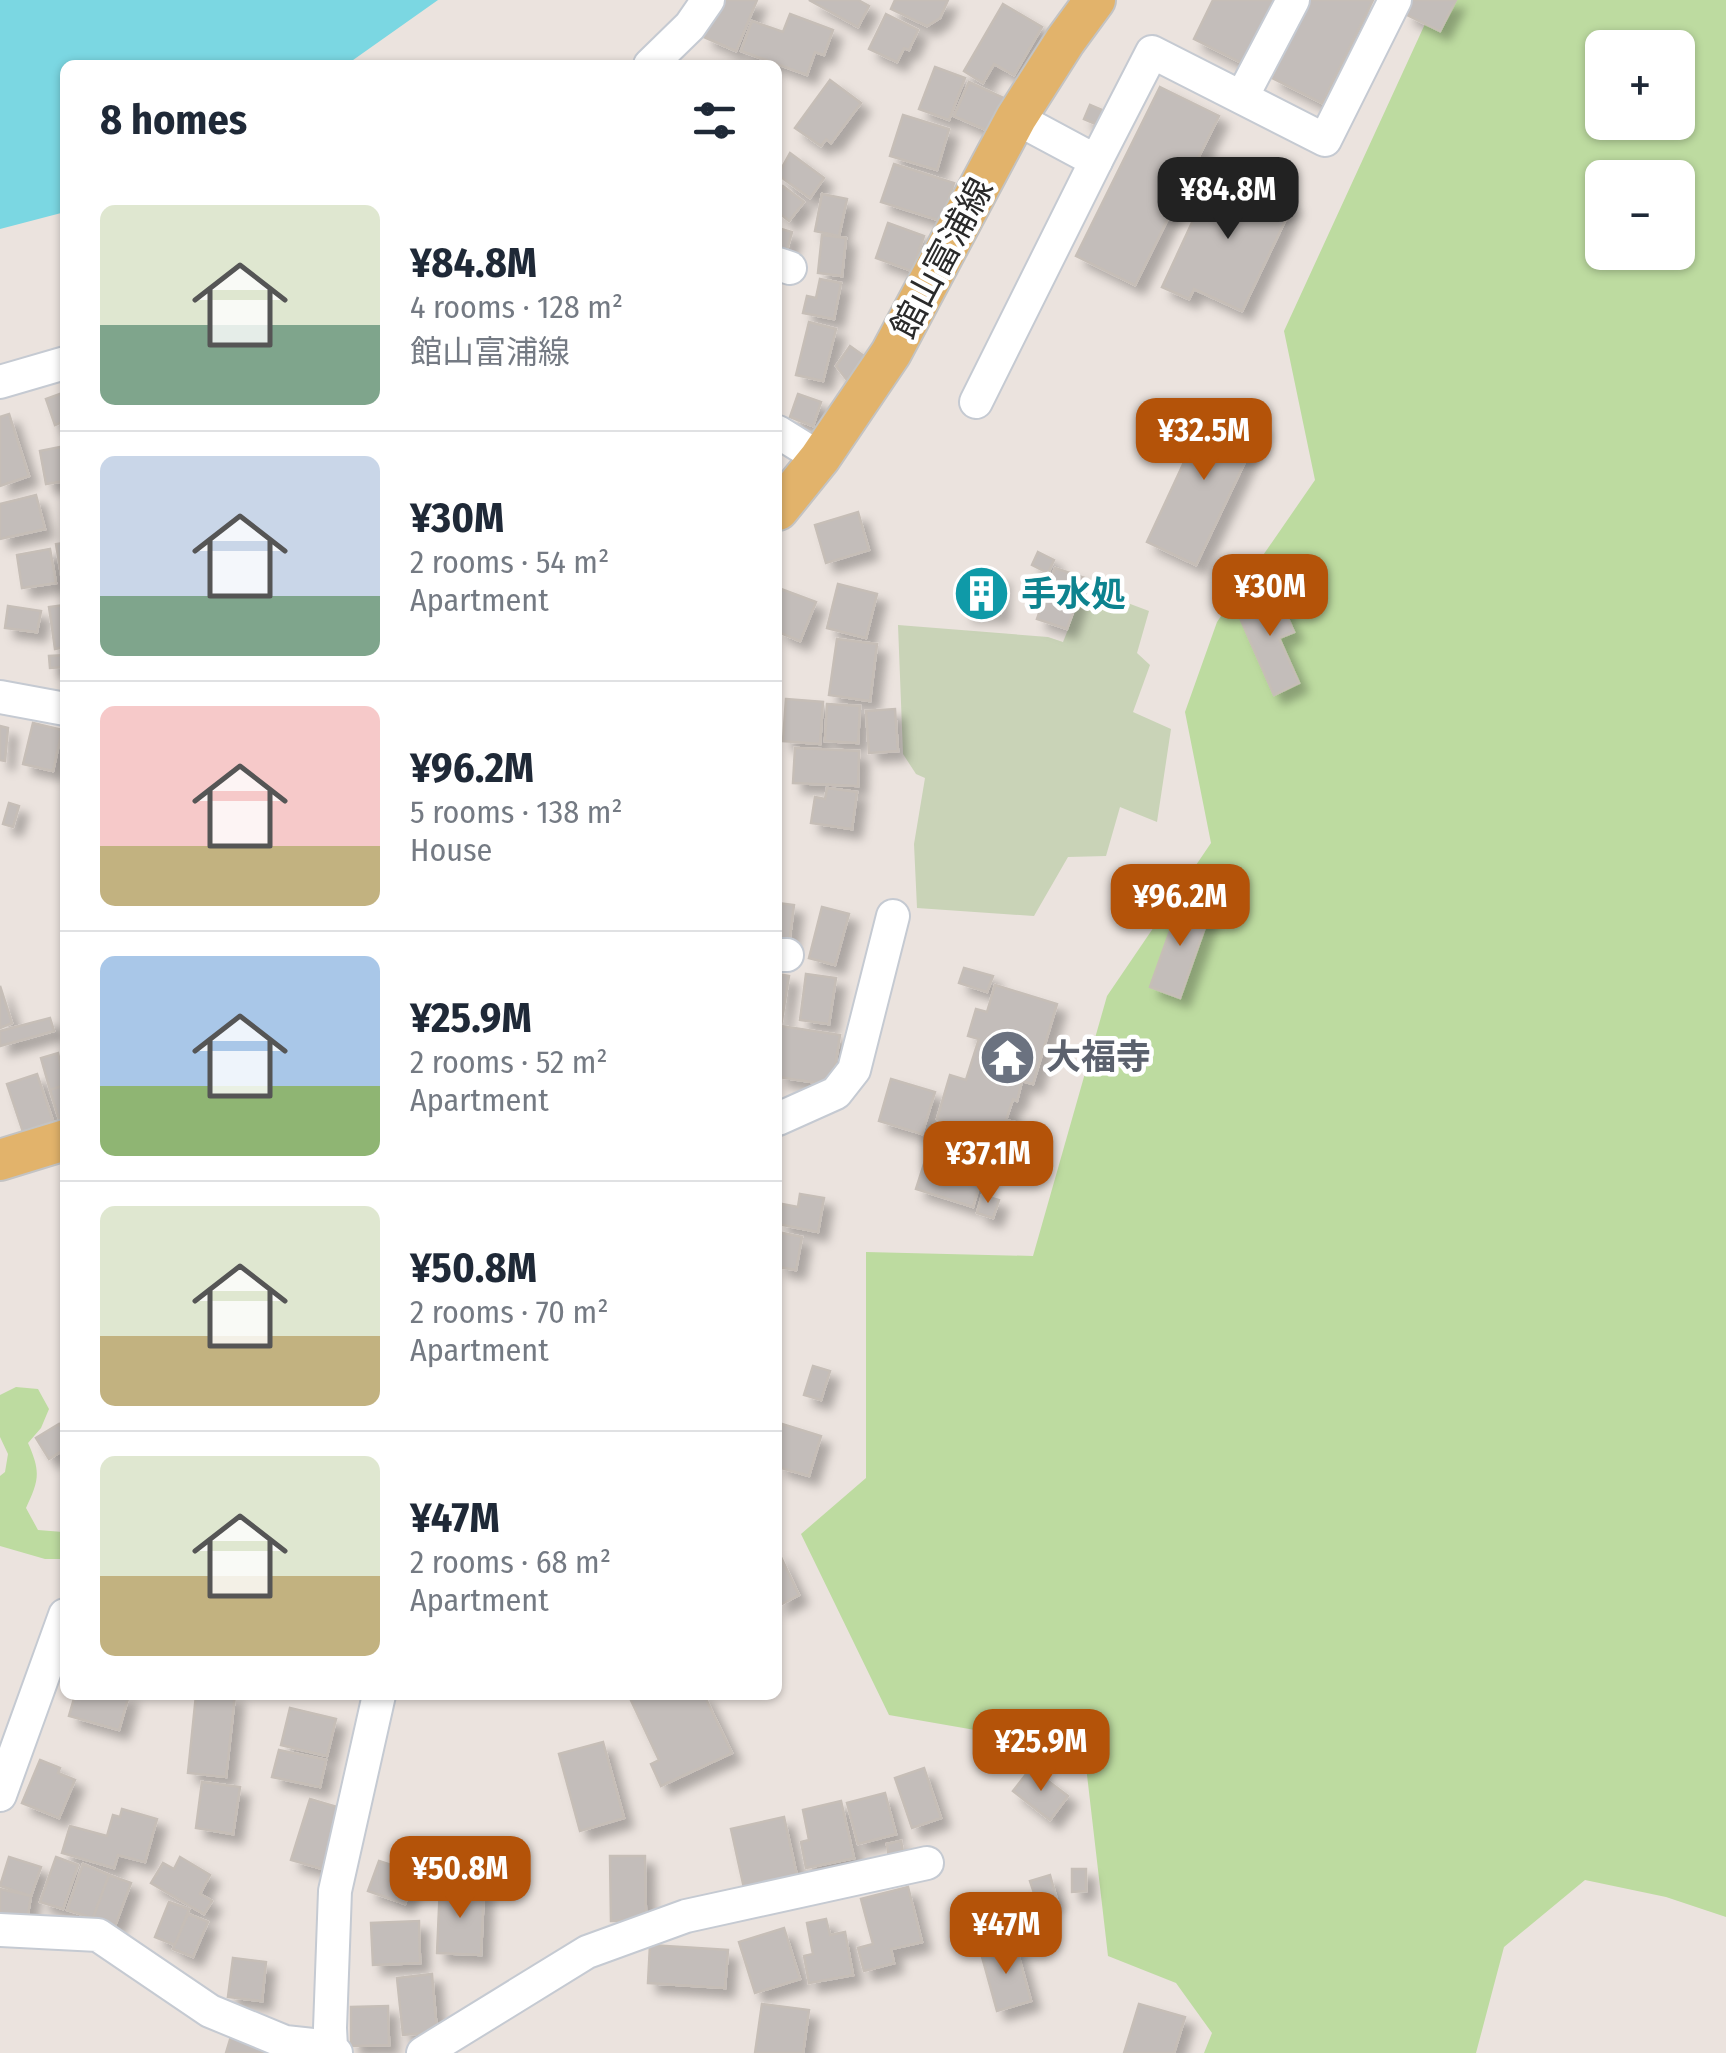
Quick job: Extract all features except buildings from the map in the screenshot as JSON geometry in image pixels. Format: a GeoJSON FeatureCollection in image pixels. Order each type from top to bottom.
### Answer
{"type":"FeatureCollection","features":[{"type":"Feature","properties":{"kind":"main road","name":"館山富浦線"},"geometry":{"type":"LineString","coordinates":[[782,505],[820,458],[891,354],[1016,118],[1095,0]]}},
{"type":"Feature","properties":{"kind":"main road"},"geometry":{"type":"LineString","coordinates":[[0,1160],[60,1142]]}},
{"type":"Feature","properties":{"kind":"street"},"geometry":{"type":"LineString","coordinates":[[655,60],[690,26],[708,0]]}},
{"type":"Feature","properties":{"kind":"street"},"geometry":{"type":"LineString","coordinates":[[1242,97],[1292,0]]}},
{"type":"Feature","properties":{"kind":"street"},"geometry":{"type":"LineString","coordinates":[[976,402],[1152,52],[1325,140],[1395,0]]}},
{"type":"Feature","properties":{"kind":"street"},"geometry":{"type":"LineString","coordinates":[[1016,118],[1096,162]]}},
{"type":"Feature","properties":{"kind":"street"},"geometry":{"type":"LineString","coordinates":[[0,382],[60,364]]}},
{"type":"Feature","properties":{"kind":"street"},"geometry":{"type":"LineString","coordinates":[[782,434],[820,458]]}},
{"type":"Feature","properties":{"kind":"street"},"geometry":{"type":"LineString","coordinates":[[0,697],[60,708]]}},
{"type":"Feature","properties":{"kind":"street"},"geometry":{"type":"LineString","coordinates":[[782,1117],[836,1092],[854,1070],[893,916]]}},
{"type":"Feature","properties":{"kind":"street"},"geometry":{"type":"LineString","coordinates":[[0,1796],[60,1629]]}},
{"type":"Feature","properties":{"kind":"street"},"geometry":{"type":"LineString","coordinates":[[0,1930],[98,1935],[210,2011],[285,2042],[334,2050],[335,1891],[378,1700]]}},
{"type":"Feature","properties":{"kind":"street"},"geometry":{"type":"LineString","coordinates":[[424,2053],[588,1952],[686,1916],[927,1862]]}},
{"type":"Feature","properties":{"kind":"green space"},"geometry":{"type":"Polygon","coordinates":[[[1436,0],[1726,0],[1726,1917],[1666,1897],[1585,1880],[1504,1947],[1476,2053],[1204,2053],[1212,2033],[1176,1983],[1108,1956],[1084,1749],[889,1715],[801,1534],[866,1478],[866,1252],[1033,1256],[1107,996],[1211,843],[1185,712],[1217,622],[1315,480],[1284,331],[1436,0]]]}},
{"type":"Feature","properties":{"kind":"green space"},"geometry":{"type":"Polygon","coordinates":[[[1085,587],[1149,611],[1137,653],[1150,665],[1133,712],[1171,729],[1157,822],[1120,807],[1106,856],[1068,857],[1034,916],[917,908],[914,844],[925,778],[916,774],[903,754],[898,625],[1048,637],[1063,642],[1085,587]]]}},
{"type":"Feature","properties":{"kind":"green space"},"geometry":{"type":"Polygon","coordinates":[[[16,1387],[38,1389],[49,1409],[41,1428],[28,1443],[37,1476],[26,1508],[38,1530],[60,1532],[60,1559],[45,1559],[0,1546],[0,1476],[5,1472],[8,1454],[0,1437],[0,1395],[16,1387]]]}},
{"type":"Feature","properties":{"kind":"water"},"geometry":{"type":"Polygon","coordinates":[[[0,0],[438,0],[353,60],[60,60],[60,213],[0,229],[0,0]]]}},
{"type":"Feature","properties":{"kind":"place","name":"手水処"},"geometry":{"type":"Point","coordinates":[982,594]}},
{"type":"Feature","properties":{"kind":"place","name":"大福寺"},"geometry":{"type":"Point","coordinates":[1007,1057]}}]}
